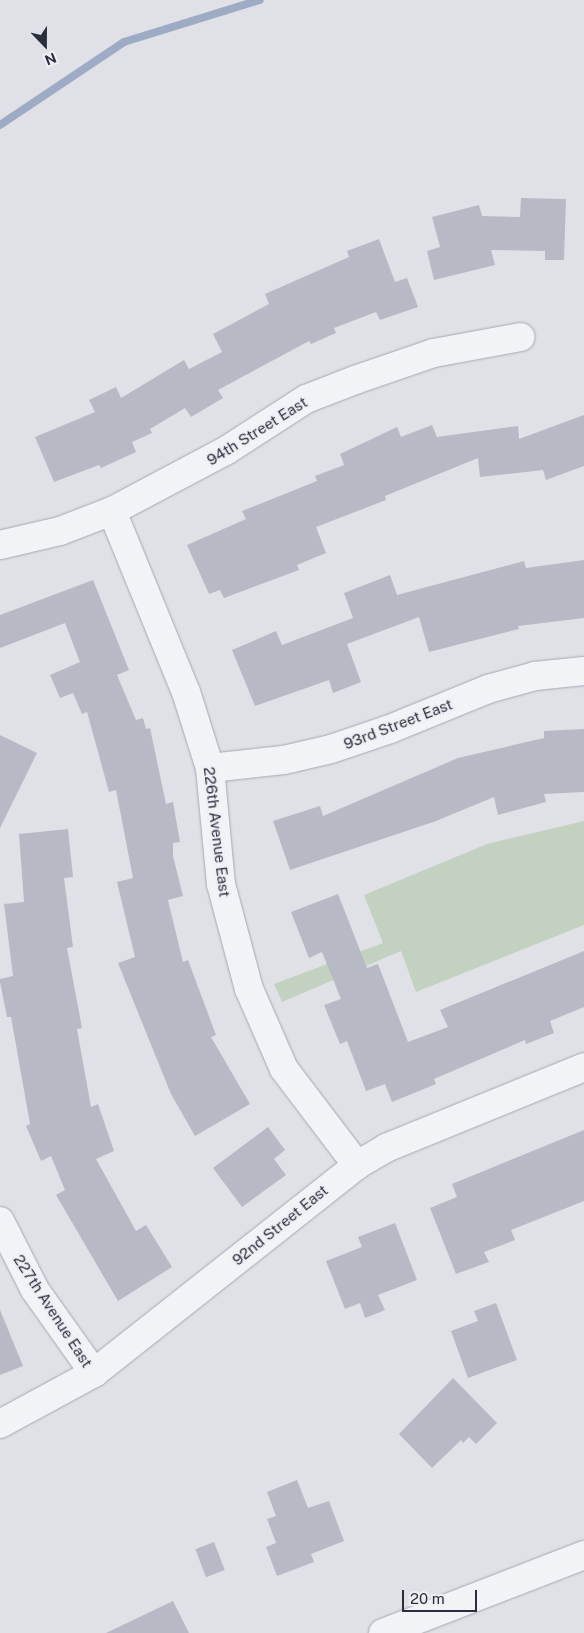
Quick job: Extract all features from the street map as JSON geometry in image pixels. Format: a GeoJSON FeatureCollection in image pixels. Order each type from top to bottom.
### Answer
{"type":"FeatureCollection","features":[{"type":"Feature","properties":{"kind":"street","name":"94th Street East"},"geometry":{"type":"LineString","coordinates":[[0,545],[60,531],[112,511],[227,450],[306,400],[434,353],[521,337]]}},
{"type":"Feature","properties":{"kind":"street","name":"226th Avenue East"},"geometry":{"type":"LineString","coordinates":[[112,511],[186,692],[210,768],[221,884],[249,989],[284,1068],[357,1164]]}},
{"type":"Feature","properties":{"kind":"street","name":"93rd Street East"},"geometry":{"type":"LineString","coordinates":[[210,768],[284,760],[331,749],[390,730],[488,688],[535,676],[584,671]]}},
{"type":"Feature","properties":{"kind":"street","name":"92nd Street East"},"geometry":{"type":"LineString","coordinates":[[0,1424],[94,1373],[357,1164],[386,1148],[584,1067]]}},
{"type":"Feature","properties":{"kind":"street","name":"227th Avenue East"},"geometry":{"type":"LineString","coordinates":[[0,1221],[36,1290],[94,1373]]}},
{"type":"Feature","properties":{"kind":"street"},"geometry":{"type":"LineString","coordinates":[[383,1633],[584,1555]]}},
{"type":"Feature","properties":{"kind":"green space"},"geometry":{"type":"Polygon","coordinates":[[[584,821],[584,925],[416,992],[401,951],[282,1002],[274,984],[383,943],[364,895],[487,844],[584,821]]]}},
{"type":"Feature","properties":{"kind":"building"},"geometry":{"type":"Polygon","coordinates":[[[521,198],[566,199],[564,260],[545,260],[545,251],[491,250],[495,265],[434,280],[427,251],[440,247],[432,217],[479,205],[482,216],[520,217],[521,198]]]}},
{"type":"Feature","properties":{"kind":"building"},"geometry":{"type":"Polygon","coordinates":[[[379,239],[395,282],[407,278],[418,307],[380,320],[376,312],[334,328],[336,333],[311,344],[309,341],[218,390],[223,398],[191,417],[185,408],[150,429],[152,433],[132,442],[136,452],[101,468],[99,465],[54,482],[35,437],[95,412],[89,400],[116,387],[121,398],[184,360],[189,369],[222,352],[213,334],[269,304],[265,294],[349,257],[347,251],[379,239]]]}},
{"type":"Feature","properties":{"kind":"building"},"geometry":{"type":"Polygon","coordinates":[[[584,415],[584,466],[546,480],[543,470],[480,477],[478,458],[385,496],[386,500],[316,527],[326,553],[297,565],[299,570],[224,598],[220,590],[209,594],[187,545],[246,519],[242,511],[317,481],[315,476],[344,465],[340,454],[397,427],[401,437],[432,425],[437,437],[518,426],[519,439],[584,415]]]}},
{"type":"Feature","properties":{"kind":"building"},"geometry":{"type":"Polygon","coordinates":[[[584,560],[584,618],[518,626],[519,629],[429,652],[419,617],[347,644],[361,682],[333,693],[329,680],[255,706],[232,650],[276,631],[282,645],[353,618],[344,593],[390,575],[397,595],[524,561],[526,568],[584,560]]]}},
{"type":"Feature","properties":{"kind":"building"},"geometry":{"type":"Polygon","coordinates":[[[93,580],[129,670],[117,675],[136,720],[143,718],[146,729],[150,728],[166,804],[173,802],[180,842],[173,843],[173,856],[183,896],[168,900],[183,962],[188,960],[216,1035],[211,1037],[250,1104],[195,1136],[171,1094],[118,963],[135,957],[117,882],[133,878],[116,790],[109,792],[87,712],[82,714],[73,693],[60,698],[50,675],[80,662],[65,623],[0,648],[0,615],[93,580]]]}},
{"type":"Feature","properties":{"kind":"building"},"geometry":{"type":"Polygon","coordinates":[[[584,729],[584,792],[544,794],[546,802],[498,815],[494,797],[436,821],[290,870],[273,821],[320,806],[323,816],[458,758],[544,738],[544,731],[584,729]]]}},
{"type":"Feature","properties":{"kind":"building"},"geometry":{"type":"Polygon","coordinates":[[[0,735],[37,753],[0,828],[0,735]]]}},
{"type":"Feature","properties":{"kind":"building"},"geometry":{"type":"Polygon","coordinates":[[[68,829],[73,877],[64,878],[73,947],[67,948],[82,1028],[77,1029],[91,1107],[98,1104],[114,1151],[96,1159],[136,1231],[146,1225],[172,1267],[118,1301],[56,1195],[65,1190],[51,1156],[41,1161],[26,1126],[30,1124],[11,1017],[7,1017],[0,982],[0,979],[13,976],[4,904],[24,902],[19,834],[68,829]]]}},
{"type":"Feature","properties":{"kind":"building"},"geometry":{"type":"Polygon","coordinates":[[[338,894],[367,968],[378,964],[408,1042],[448,1027],[440,1010],[584,951],[584,1007],[550,1021],[554,1033],[526,1044],[525,1040],[434,1079],[436,1084],[392,1102],[385,1084],[366,1091],[347,1041],[340,1044],[324,1005],[341,999],[322,952],[309,958],[291,912],[338,894]]]}},
{"type":"Feature","properties":{"kind":"building"},"geometry":{"type":"Polygon","coordinates":[[[268,1127],[285,1150],[274,1159],[286,1175],[242,1207],[213,1168],[268,1127]]]}},
{"type":"Feature","properties":{"kind":"building"},"geometry":{"type":"Polygon","coordinates":[[[584,1130],[584,1201],[511,1230],[515,1240],[484,1252],[489,1262],[456,1274],[430,1208],[457,1197],[452,1184],[584,1130]]]}},
{"type":"Feature","properties":{"kind":"building"},"geometry":{"type":"Polygon","coordinates":[[[395,1223],[417,1280],[378,1295],[385,1310],[365,1318],[360,1303],[345,1309],[326,1261],[362,1247],[358,1237],[395,1223]]]}},
{"type":"Feature","properties":{"kind":"building"},"geometry":{"type":"Polygon","coordinates":[[[496,1303],[517,1360],[468,1378],[451,1331],[478,1321],[474,1311],[496,1303]]]}},
{"type":"Feature","properties":{"kind":"building"},"geometry":{"type":"Polygon","coordinates":[[[0,1310],[23,1366],[0,1375],[0,1310]]]}},
{"type":"Feature","properties":{"kind":"building"},"geometry":{"type":"Polygon","coordinates":[[[453,1378],[497,1423],[476,1444],[469,1437],[463,1443],[461,1440],[432,1468],[399,1434],[453,1378]]]}},
{"type":"Feature","properties":{"kind":"building"},"geometry":{"type":"Polygon","coordinates":[[[297,1480],[308,1508],[329,1501],[344,1541],[311,1554],[314,1562],[277,1576],[266,1547],[276,1543],[267,1519],[276,1516],[267,1492],[297,1480]]]}},
{"type":"Feature","properties":{"kind":"building"},"geometry":{"type":"Polygon","coordinates":[[[214,1542],[225,1570],[206,1577],[195,1549],[214,1542]]]}},
{"type":"Feature","properties":{"kind":"building"},"geometry":{"type":"Polygon","coordinates":[[[173,1601],[189,1633],[106,1633],[173,1601]]]}},
{"type":"Feature","properties":{"kind":"waterway"},"geometry":{"type":"LineString","coordinates":[[0,125],[124,42],[260,0]]}}]}
